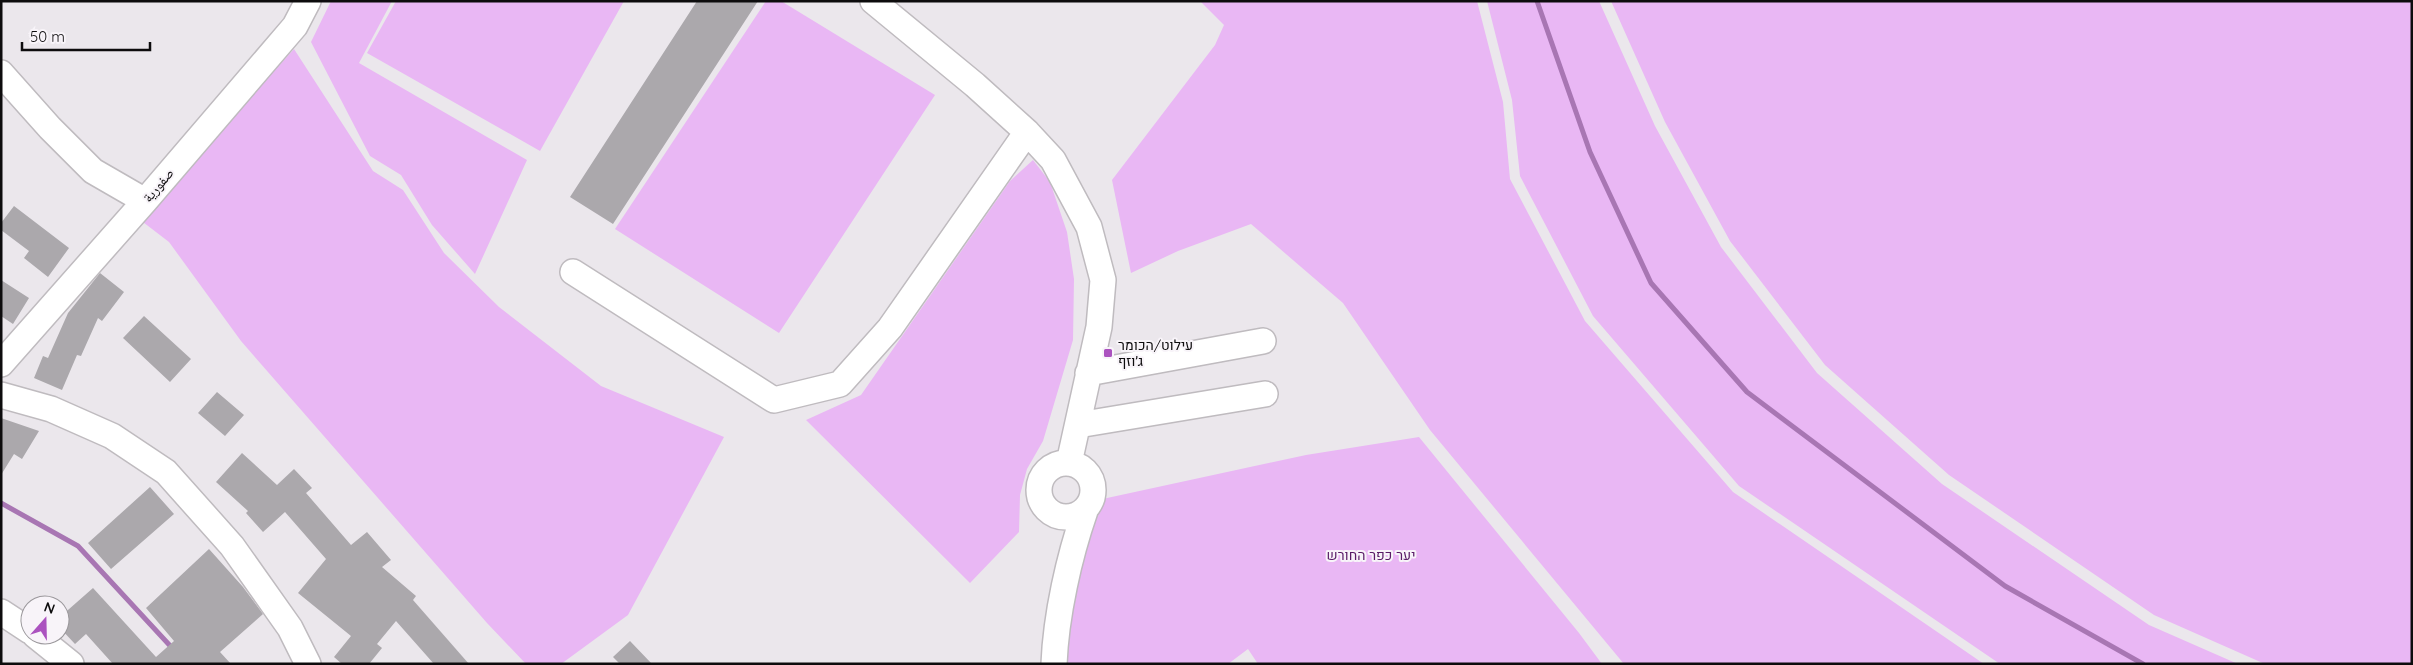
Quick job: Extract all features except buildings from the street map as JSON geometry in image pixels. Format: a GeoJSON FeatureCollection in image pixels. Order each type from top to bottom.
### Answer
{"type":"FeatureCollection","features":[{"type":"Feature","properties":{"kind":"street","name":"صفورية"},"geometry":{"type":"LineString","coordinates":[[1,364],[145,201],[295,26],[308,1]]}},
{"type":"Feature","properties":{"kind":"street"},"geometry":{"type":"LineString","coordinates":[[874,1],[1028,132],[1053,160],[1089,227],[1103,280],[1099,327],[1069,463]]}},
{"type":"Feature","properties":{"kind":"street"},"geometry":{"type":"LineString","coordinates":[[1,73],[50,128],[93,171],[145,201]]}},
{"type":"Feature","properties":{"kind":"street"},"geometry":{"type":"LineString","coordinates":[[573,272],[774,400],[840,384],[890,328],[1028,132]]}},
{"type":"Feature","properties":{"kind":"street"},"geometry":{"type":"LineString","coordinates":[[1088,373],[1264,341]]}},
{"type":"Feature","properties":{"kind":"street"},"geometry":{"type":"LineString","coordinates":[[1,394],[51,409],[112,436],[166,472],[232,546],[290,628],[308,664]]}},
{"type":"Feature","properties":{"kind":"street"},"geometry":{"type":"LineString","coordinates":[[1078,425],[1265,394]]}},
{"type":"Feature","properties":{"kind":"street"},"geometry":{"type":"LineString","coordinates":[[1037,664],[1043,624],[1058,556],[1057,528],[1051,514],[1044,507],[1040,498],[1040,483],[1051,467],[1069,463],[1081,467],[1093,482],[1092,501],[1085,511],[1072,553],[1058,626],[1054,664]]}},
{"type":"Feature","properties":{"kind":"street"},"geometry":{"type":"LineString","coordinates":[[1051,514],[1067,518],[1077,516],[1085,511]]}},
{"type":"Feature","properties":{"kind":"street"},"geometry":{"type":"LineString","coordinates":[[1,612],[20,624]]}},
{"type":"Feature","properties":{"kind":"street"},"geometry":{"type":"LineString","coordinates":[[47,645],[71,664]]}},
{"type":"Feature","properties":{"kind":"green space"},"geometry":{"type":"Polygon","coordinates":[[[331,1],[392,1],[359,63],[527,160],[475,274],[432,225],[401,175],[370,156],[311,42],[331,1]]]}},
{"type":"Feature","properties":{"kind":"green space"},"geometry":{"type":"Polygon","coordinates":[[[396,1],[624,1],[540,151],[367,53],[396,1]]]}},
{"type":"Feature","properties":{"kind":"green space"},"geometry":{"type":"Polygon","coordinates":[[[766,1],[781,1],[935,95],[779,333],[615,229],[766,1]]]}},
{"type":"Feature","properties":{"kind":"green space"},"geometry":{"type":"Polygon","coordinates":[[[1200,1],[1477,1],[1503,102],[1510,179],[1585,321],[1733,492],[1984,664],[1624,664],[1430,430],[1343,303],[1251,224],[1178,251],[1131,273],[1112,180],[1215,45],[1224,25],[1200,1]]]}},
{"type":"Feature","properties":{"kind":"green space"},"geometry":{"type":"Polygon","coordinates":[[[1487,1],[1599,1],[1655,126],[1721,247],[1817,373],[1942,484],[2149,625],[2238,664],[2000,664],[1739,486],[1593,316],[1520,176],[1512,100],[1487,1]]]}},
{"type":"Feature","properties":{"kind":"green space"},"geometry":{"type":"Polygon","coordinates":[[[1611,1],[2412,1],[2412,664],[2265,664],[2154,615],[1949,475],[1825,365],[1730,241],[1665,122],[1611,1]]]}},
{"type":"Feature","properties":{"kind":"green space"},"geometry":{"type":"Polygon","coordinates":[[[294,49],[373,171],[403,190],[444,253],[499,307],[601,386],[724,437],[628,615],[561,664],[526,664],[487,623],[241,341],[169,242],[139,219],[294,49]]]}},
{"type":"Feature","properties":{"kind":"green space"},"geometry":{"type":"Polygon","coordinates":[[[1033,160],[1050,182],[1067,232],[1074,279],[1073,340],[1043,441],[1027,469],[1020,495],[1019,532],[970,583],[806,420],[861,395],[1010,181],[1033,160]]]}},
{"type":"Feature","properties":{"kind":"green space","name":"יער כפר החורש"},"geometry":{"type":"Polygon","coordinates":[[[1419,437],[1579,633],[1602,664],[1258,664],[1248,649],[1228,664],[1064,664],[1084,503],[1306,455],[1419,437]]]}},
{"type":"Feature","properties":{"kind":"waterway"},"geometry":{"type":"LineString","coordinates":[[1537,1],[1590,152],[1651,283],[1747,392],[2005,586],[2143,664]]}},
{"type":"Feature","properties":{"kind":"waterway"},"geometry":{"type":"LineString","coordinates":[[1,503],[78,546],[174,650]]}},
{"type":"Feature","properties":{"kind":"place","name":"עילוט/הכומר ג׳וזף"},"geometry":{"type":"Point","coordinates":[1108,353]}}]}
